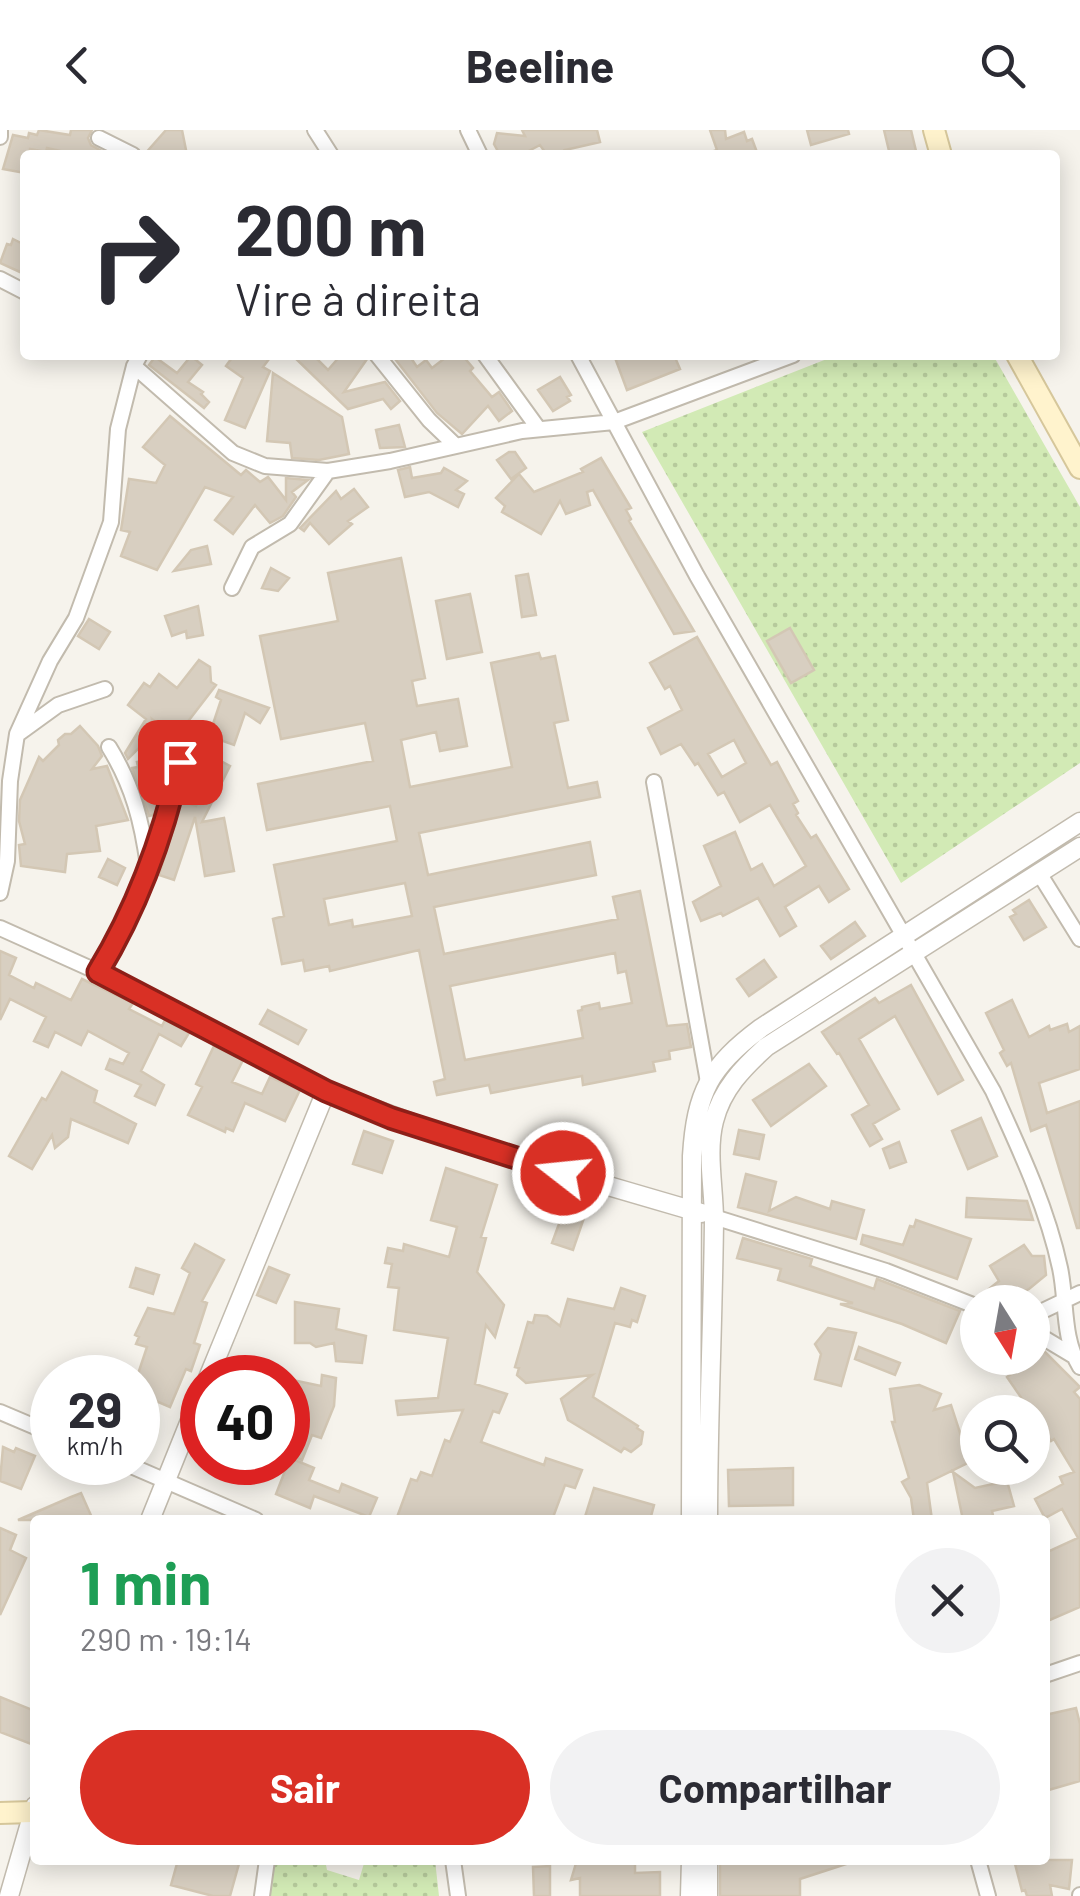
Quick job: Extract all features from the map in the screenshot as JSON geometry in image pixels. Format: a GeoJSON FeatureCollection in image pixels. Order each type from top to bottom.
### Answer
{"type":"FeatureCollection","features":[{"type":"Feature","properties":{"kind":"main road"},"geometry":{"type":"LineString","coordinates":[[1020,360],[1080,468]]}},
{"type":"Feature","properties":{"kind":"main road"},"geometry":{"type":"LineString","coordinates":[[0,1813],[30,1809]]}},
{"type":"Feature","properties":{"kind":"street"},"geometry":{"type":"LineString","coordinates":[[100,138],[123,150]]}},
{"type":"Feature","properties":{"kind":"street"},"geometry":{"type":"LineString","coordinates":[[0,894],[7,860],[10,781],[17,734],[50,661],[76,618],[111,522],[118,429],[137,360],[233,452],[265,466],[328,471],[538,428],[614,422],[780,360]]}},
{"type":"Feature","properties":{"kind":"street"},"geometry":{"type":"LineString","coordinates":[[381,360],[429,420],[456,446]]}},
{"type":"Feature","properties":{"kind":"street"},"geometry":{"type":"LineString","coordinates":[[489,360],[538,428]]}},
{"type":"Feature","properties":{"kind":"street"},"geometry":{"type":"LineString","coordinates":[[581,360],[697,576],[993,1092],[1016,1140],[1052,1239],[1076,1361]]}},
{"type":"Feature","properties":{"kind":"street"},"geometry":{"type":"LineString","coordinates":[[232,588],[252,547],[290,524],[328,471]]}},
{"type":"Feature","properties":{"kind":"street"},"geometry":{"type":"LineString","coordinates":[[17,734],[58,706],[104,690]]}},
{"type":"Feature","properties":{"kind":"street"},"geometry":{"type":"LineString","coordinates":[[98,972],[149,872],[180,762],[191,740]]}},
{"type":"Feature","properties":{"kind":"street"},"geometry":{"type":"LineString","coordinates":[[110,748],[135,798],[149,872]]}},
{"type":"Feature","properties":{"kind":"street"},"geometry":{"type":"LineString","coordinates":[[654,782],[708,1082]]}},
{"type":"Feature","properties":{"kind":"street"},"geometry":{"type":"LineString","coordinates":[[708,1515],[713,1123],[724,1094],[742,1069],[766,1047],[1080,822]]}},
{"type":"Feature","properties":{"kind":"street"},"geometry":{"type":"LineString","coordinates":[[691,1515],[695,1115],[708,1082],[739,1044],[1080,847]]}},
{"type":"Feature","properties":{"kind":"street"},"geometry":{"type":"LineString","coordinates":[[1039,874],[1080,939]]}},
{"type":"Feature","properties":{"kind":"street"},"geometry":{"type":"LineString","coordinates":[[0,928],[98,972],[326,1091],[391,1118],[886,1271],[960,1299]]}},
{"type":"Feature","properties":{"kind":"street"},"geometry":{"type":"LineString","coordinates":[[217,1355],[326,1091]]}},
{"type":"Feature","properties":{"kind":"street"},"geometry":{"type":"LineString","coordinates":[[1050,1308],[1080,1293]]}},
{"type":"Feature","properties":{"kind":"street"},"geometry":{"type":"LineString","coordinates":[[1050,1343],[1076,1361]]}},
{"type":"Feature","properties":{"kind":"street"},"geometry":{"type":"LineString","coordinates":[[0,1412],[30,1425]]}},
{"type":"Feature","properties":{"kind":"street"},"geometry":{"type":"LineString","coordinates":[[152,1515],[180,1446]]}},
{"type":"Feature","properties":{"kind":"street"},"geometry":{"type":"LineString","coordinates":[[160,1478],[244,1515]]}},
{"type":"Feature","properties":{"kind":"street"},"geometry":{"type":"LineString","coordinates":[[1050,1673],[1080,1663]]}},
{"type":"Feature","properties":{"kind":"street"},"geometry":{"type":"LineString","coordinates":[[9,1896],[30,1823]]}},
{"type":"Feature","properties":{"kind":"street"},"geometry":{"type":"LineString","coordinates":[[262,1896],[266,1865]]}},
{"type":"Feature","properties":{"kind":"street"},"geometry":{"type":"LineString","coordinates":[[455,1865],[458,1896]]}},
{"type":"Feature","properties":{"kind":"street"},"geometry":{"type":"LineString","coordinates":[[690,1896],[691,1865]]}},
{"type":"Feature","properties":{"kind":"street"},"geometry":{"type":"LineString","coordinates":[[708,1865],[708,1896]]}},
{"type":"Feature","properties":{"kind":"street"},"geometry":{"type":"LineString","coordinates":[[979,1865],[988,1896]]}},
{"type":"Feature","properties":{"kind":"green space"},"geometry":{"type":"Polygon","coordinates":[[[824,360],[996,360],[1080,507],[1080,763],[901,883],[642,432],[824,360]],[[790,629],[767,642],[791,683],[813,671],[790,629]]]}},
{"type":"Feature","properties":{"kind":"green space"},"geometry":{"type":"Polygon","coordinates":[[[274,1865],[326,1865],[327,1870],[359,1880],[364,1865],[436,1865],[439,1896],[270,1896],[274,1865]]]}},
{"type":"Feature","properties":{"kind":"building"},"geometry":{"type":"Polygon","coordinates":[[[39,130],[70,135],[71,130],[92,130],[88,138],[100,150],[20,150],[20,172],[3,169],[13,135],[37,135],[39,130]]]}},
{"type":"Feature","properties":{"kind":"building"},"geometry":{"type":"Polygon","coordinates":[[[166,130],[182,130],[186,150],[148,150],[166,130]]]}},
{"type":"Feature","properties":{"kind":"building"},"geometry":{"type":"Polygon","coordinates":[[[522,130],[597,130],[600,142],[565,150],[544,150],[540,145],[530,150],[497,150],[494,144],[497,133],[525,136],[522,130]]]}},
{"type":"Feature","properties":{"kind":"building"},"geometry":{"type":"Polygon","coordinates":[[[710,130],[725,130],[726,139],[744,132],[756,150],[717,150],[710,130]]]}},
{"type":"Feature","properties":{"kind":"building"},"geometry":{"type":"Polygon","coordinates":[[[807,130],[848,130],[849,134],[811,145],[807,130]]]}},
{"type":"Feature","properties":{"kind":"building"},"geometry":{"type":"Polygon","coordinates":[[[884,130],[911,130],[916,150],[889,150],[884,130]]]}},
{"type":"Feature","properties":{"kind":"building"},"geometry":{"type":"Polygon","coordinates":[[[13,239],[20,242],[20,272],[0,263],[7,244],[11,245],[13,239]]]}},
{"type":"Feature","properties":{"kind":"building"},"geometry":{"type":"Polygon","coordinates":[[[159,360],[177,373],[188,360],[202,365],[188,382],[203,392],[209,402],[204,408],[149,365],[159,360]]]}},
{"type":"Feature","properties":{"kind":"building"},"geometry":{"type":"Polygon","coordinates":[[[230,360],[268,360],[263,367],[270,371],[245,428],[225,420],[243,378],[226,366],[230,360]]]}},
{"type":"Feature","properties":{"kind":"building"},"geometry":{"type":"Polygon","coordinates":[[[297,360],[318,360],[328,370],[337,360],[366,360],[344,392],[385,382],[400,401],[391,409],[383,399],[348,409],[297,360]]]}},
{"type":"Feature","properties":{"kind":"building"},"geometry":{"type":"Polygon","coordinates":[[[396,360],[412,360],[417,367],[426,360],[432,368],[442,360],[466,360],[473,368],[470,371],[492,397],[499,392],[512,411],[499,421],[488,406],[462,434],[437,413],[396,360]]]}},
{"type":"Feature","properties":{"kind":"building"},"geometry":{"type":"Polygon","coordinates":[[[616,360],[676,360],[680,369],[627,390],[616,360]]]}},
{"type":"Feature","properties":{"kind":"building"},"geometry":{"type":"Polygon","coordinates":[[[273,373],[342,417],[349,454],[319,460],[292,458],[290,443],[267,441],[273,373]]]}},
{"type":"Feature","properties":{"kind":"building"},"geometry":{"type":"Polygon","coordinates":[[[560,377],[571,395],[567,397],[570,401],[553,411],[538,390],[560,377]]]}},
{"type":"Feature","properties":{"kind":"building"},"geometry":{"type":"Polygon","coordinates":[[[170,416],[241,475],[246,470],[260,482],[268,477],[286,500],[286,478],[308,480],[292,492],[296,497],[283,516],[270,523],[255,505],[233,534],[215,520],[233,497],[205,487],[157,570],[121,556],[130,532],[121,530],[129,479],[156,483],[165,465],[143,447],[170,416]]]}},
{"type":"Feature","properties":{"kind":"building"},"geometry":{"type":"Polygon","coordinates":[[[399,425],[405,447],[380,448],[376,430],[399,425]]]}},
{"type":"Feature","properties":{"kind":"building"},"geometry":{"type":"Polygon","coordinates":[[[515,452],[526,468],[511,479],[497,460],[515,452]]]}},
{"type":"Feature","properties":{"kind":"building"},"geometry":{"type":"Polygon","coordinates":[[[601,458],[631,508],[626,510],[629,521],[694,631],[674,634],[593,490],[587,492],[590,505],[566,514],[560,501],[541,534],[502,512],[505,506],[496,498],[519,474],[534,492],[583,472],[581,469],[601,458]]]}},
{"type":"Feature","properties":{"kind":"building"},"geometry":{"type":"Polygon","coordinates":[[[410,467],[412,478],[441,473],[444,468],[467,481],[456,490],[464,494],[458,507],[429,492],[405,497],[398,470],[410,467]]]}},
{"type":"Feature","properties":{"kind":"building"},"geometry":{"type":"Polygon","coordinates":[[[354,489],[368,507],[348,521],[352,524],[329,544],[310,523],[304,531],[300,528],[336,491],[341,499],[354,489]]]}},
{"type":"Feature","properties":{"kind":"building"},"geometry":{"type":"Polygon","coordinates":[[[207,546],[211,564],[174,571],[191,550],[207,546]]]}},
{"type":"Feature","properties":{"kind":"building"},"geometry":{"type":"Polygon","coordinates":[[[401,558],[425,678],[412,681],[417,706],[458,699],[467,746],[440,751],[436,732],[401,740],[410,787],[512,767],[491,663],[539,653],[541,659],[555,656],[568,720],[554,723],[568,788],[597,782],[600,797],[419,833],[428,875],[590,842],[596,875],[434,907],[444,954],[618,919],[613,897],[640,891],[667,1026],[687,1024],[691,1047],[669,1051],[670,1059],[653,1062],[655,1071],[583,1085],[582,1076],[491,1093],[489,1085],[437,1095],[434,1082],[445,1079],[419,950],[330,971],[329,966],[305,971],[303,960],[282,964],[273,919],[284,916],[274,865],[397,841],[390,806],[267,830],[258,784],[373,761],[365,723],[281,739],[260,636],[338,621],[328,573],[401,558]],[[405,883],[324,899],[329,925],[352,920],[353,927],[412,916],[405,883]],[[615,953],[450,986],[465,1060],[583,1038],[578,1011],[582,1007],[599,1003],[600,1009],[632,1003],[626,971],[618,973],[615,953]]]}},
{"type":"Feature","properties":{"kind":"building"},"geometry":{"type":"Polygon","coordinates":[[[271,568],[289,578],[278,591],[262,588],[271,568]]]}},
{"type":"Feature","properties":{"kind":"building"},"geometry":{"type":"Polygon","coordinates":[[[528,574],[536,615],[522,617],[516,576],[528,574]]]}},
{"type":"Feature","properties":{"kind":"building"},"geometry":{"type":"Polygon","coordinates":[[[470,594],[482,652],[447,659],[436,601],[470,594]]]}},
{"type":"Feature","properties":{"kind":"building"},"geometry":{"type":"Polygon","coordinates":[[[198,606],[203,635],[187,638],[186,631],[172,636],[165,616],[198,606]]]}},
{"type":"Feature","properties":{"kind":"building"},"geometry":{"type":"Polygon","coordinates":[[[89,619],[110,632],[99,649],[78,636],[89,619]]]}},
{"type":"Feature","properties":{"kind":"building"},"geometry":{"type":"Polygon","coordinates":[[[790,628],[814,670],[791,683],[767,641],[790,628]]]}},
{"type":"Feature","properties":{"kind":"building"},"geometry":{"type":"Polygon","coordinates":[[[697,637],[771,765],[777,762],[798,801],[793,804],[796,815],[811,838],[816,835],[849,889],[829,902],[819,886],[785,907],[796,926],[780,936],[758,898],[723,916],[721,913],[701,921],[693,902],[721,886],[704,846],[735,832],[751,870],[762,864],[774,886],[806,866],[770,805],[740,822],[724,792],[718,795],[681,744],[661,754],[648,728],[682,710],[670,686],[665,689],[650,663],[697,637]],[[734,740],[708,754],[722,777],[746,763],[734,740]]]}},
{"type":"Feature","properties":{"kind":"building"},"geometry":{"type":"Polygon","coordinates":[[[199,660],[210,667],[211,682],[216,685],[176,737],[152,719],[155,732],[128,759],[125,753],[146,719],[128,705],[144,683],[150,687],[159,674],[177,688],[199,660]]]}},
{"type":"Feature","properties":{"kind":"building"},"geometry":{"type":"Polygon","coordinates":[[[219,690],[269,708],[260,723],[245,713],[234,745],[209,736],[221,700],[216,697],[219,690]]]}},
{"type":"Feature","properties":{"kind":"building"},"geometry":{"type":"Polygon","coordinates":[[[80,726],[102,756],[92,769],[107,766],[128,820],[96,826],[100,851],[67,854],[65,872],[21,866],[19,845],[25,844],[19,821],[20,800],[39,757],[43,761],[59,745],[58,740],[80,726]]]}},
{"type":"Feature","properties":{"kind":"building"},"geometry":{"type":"Polygon","coordinates":[[[161,757],[166,773],[159,775],[163,791],[157,814],[149,816],[132,768],[138,767],[137,762],[161,757]]]}},
{"type":"Feature","properties":{"kind":"building"},"geometry":{"type":"Polygon","coordinates":[[[217,759],[230,766],[202,822],[224,818],[234,871],[205,876],[195,817],[174,880],[159,875],[182,801],[196,806],[217,759]]]}},
{"type":"Feature","properties":{"kind":"building"},"geometry":{"type":"Polygon","coordinates":[[[108,859],[125,868],[117,885],[99,877],[108,859]]]}},
{"type":"Feature","properties":{"kind":"building"},"geometry":{"type":"Polygon","coordinates":[[[1029,900],[1046,927],[1024,940],[1010,917],[1016,914],[1013,910],[1029,900]]]}},
{"type":"Feature","properties":{"kind":"building"},"geometry":{"type":"Polygon","coordinates":[[[855,922],[865,936],[831,959],[821,946],[855,922]]]}},
{"type":"Feature","properties":{"kind":"building"},"geometry":{"type":"Polygon","coordinates":[[[0,951],[16,958],[9,975],[34,988],[36,983],[71,1000],[82,979],[133,1003],[129,1009],[162,1026],[165,1020],[189,1033],[181,1046],[159,1034],[141,1071],[164,1085],[155,1105],[135,1096],[141,1085],[106,1069],[110,1059],[123,1064],[129,1053],[88,1031],[81,1045],[55,1032],[48,1047],[34,1041],[46,1017],[10,999],[0,1020],[0,951]]]}},
{"type":"Feature","properties":{"kind":"building"},"geometry":{"type":"Polygon","coordinates":[[[764,960],[776,977],[749,996],[737,979],[764,960]]]}},
{"type":"Feature","properties":{"kind":"building"},"geometry":{"type":"Polygon","coordinates":[[[911,985],[963,1080],[938,1094],[895,1016],[859,1039],[899,1109],[873,1124],[882,1139],[870,1146],[852,1115],[869,1105],[822,1032],[875,998],[879,1003],[911,985]]]}},
{"type":"Feature","properties":{"kind":"building"},"geometry":{"type":"Polygon","coordinates":[[[1012,1000],[1029,1037],[1049,1026],[1050,1030],[1067,1024],[1069,1032],[1080,1026],[1080,1069],[1039,1083],[1047,1113],[1080,1101],[1080,1228],[1046,1125],[1031,1131],[1011,1063],[1007,1066],[1000,1053],[1004,1050],[986,1013],[1012,1000]]]}},
{"type":"Feature","properties":{"kind":"building"},"geometry":{"type":"Polygon","coordinates":[[[268,1010],[306,1030],[298,1044],[260,1024],[268,1010]]]}},
{"type":"Feature","properties":{"kind":"building"},"geometry":{"type":"Polygon","coordinates":[[[214,1046],[243,1060],[232,1082],[262,1094],[270,1077],[300,1090],[285,1121],[245,1103],[233,1131],[226,1128],[225,1132],[188,1115],[202,1087],[196,1084],[214,1046]]]}},
{"type":"Feature","properties":{"kind":"building"},"geometry":{"type":"Polygon","coordinates":[[[809,1064],[826,1086],[771,1126],[753,1100],[809,1064]]]}},
{"type":"Feature","properties":{"kind":"building"},"geometry":{"type":"Polygon","coordinates":[[[62,1072],[97,1091],[94,1102],[136,1124],[128,1143],[71,1119],[68,1137],[55,1148],[52,1135],[32,1169],[9,1156],[42,1098],[46,1100],[62,1072]]]}},
{"type":"Feature","properties":{"kind":"building"},"geometry":{"type":"Polygon","coordinates":[[[981,1118],[997,1156],[968,1169],[952,1131],[981,1118]]]}},
{"type":"Feature","properties":{"kind":"building"},"geometry":{"type":"Polygon","coordinates":[[[739,1130],[764,1135],[759,1159],[734,1154],[739,1130]]]}},
{"type":"Feature","properties":{"kind":"building"},"geometry":{"type":"Polygon","coordinates":[[[364,1131],[393,1141],[382,1173],[353,1164],[364,1131]]]}},
{"type":"Feature","properties":{"kind":"building"},"geometry":{"type":"Polygon","coordinates":[[[899,1142],[906,1162],[890,1168],[883,1149],[899,1142]]]}},
{"type":"Feature","properties":{"kind":"building"},"geometry":{"type":"Polygon","coordinates":[[[446,1168],[497,1185],[481,1237],[486,1238],[477,1272],[504,1305],[495,1337],[486,1325],[475,1384],[507,1394],[499,1413],[493,1411],[481,1442],[544,1465],[546,1458],[582,1470],[575,1488],[565,1485],[554,1515],[398,1515],[411,1479],[417,1481],[421,1472],[432,1476],[445,1440],[450,1442],[463,1410],[398,1415],[396,1401],[438,1398],[448,1338],[394,1330],[399,1288],[388,1287],[392,1264],[385,1263],[388,1248],[403,1251],[404,1244],[449,1257],[457,1227],[431,1220],[446,1168]]]}},
{"type":"Feature","properties":{"kind":"building"},"geometry":{"type":"Polygon","coordinates":[[[746,1174],[776,1182],[769,1211],[796,1197],[830,1209],[832,1201],[864,1210],[856,1239],[738,1207],[746,1174]]]}},
{"type":"Feature","properties":{"kind":"building"},"geometry":{"type":"Polygon","coordinates":[[[967,1198],[1027,1201],[1033,1220],[966,1217],[967,1198]]]}},
{"type":"Feature","properties":{"kind":"building"},"geometry":{"type":"Polygon","coordinates":[[[567,1202],[587,1209],[573,1250],[552,1243],[567,1202]]]}},
{"type":"Feature","properties":{"kind":"building"},"geometry":{"type":"Polygon","coordinates":[[[916,1220],[971,1239],[957,1279],[861,1244],[863,1235],[903,1245],[916,1220]]]}},
{"type":"Feature","properties":{"kind":"building"},"geometry":{"type":"Polygon","coordinates":[[[743,1238],[812,1259],[810,1266],[874,1289],[877,1279],[960,1311],[946,1343],[840,1304],[853,1303],[778,1280],[781,1269],[737,1258],[743,1238]]]}},
{"type":"Feature","properties":{"kind":"building"},"geometry":{"type":"Polygon","coordinates":[[[195,1244],[224,1260],[202,1301],[207,1303],[194,1343],[200,1345],[197,1355],[180,1355],[180,1383],[170,1407],[160,1403],[160,1355],[144,1355],[147,1347],[136,1344],[139,1337],[135,1335],[148,1308],[174,1314],[190,1273],[182,1268],[195,1244]]]}},
{"type":"Feature","properties":{"kind":"building"},"geometry":{"type":"Polygon","coordinates":[[[1024,1245],[1032,1256],[1044,1256],[1046,1275],[1034,1285],[994,1285],[999,1281],[990,1266],[1024,1245]]]}},
{"type":"Feature","properties":{"kind":"building"},"geometry":{"type":"Polygon","coordinates":[[[269,1267],[289,1275],[276,1303],[257,1295],[269,1267]]]}},
{"type":"Feature","properties":{"kind":"building"},"geometry":{"type":"Polygon","coordinates":[[[136,1268],[159,1275],[153,1294],[130,1287],[136,1268]]]}},
{"type":"Feature","properties":{"kind":"building"},"geometry":{"type":"Polygon","coordinates":[[[621,1288],[645,1296],[637,1322],[632,1320],[630,1327],[615,1323],[593,1397],[643,1432],[641,1444],[631,1452],[624,1448],[621,1452],[568,1420],[561,1399],[592,1375],[526,1383],[515,1367],[528,1322],[533,1323],[535,1315],[547,1316],[560,1326],[568,1299],[614,1309],[621,1288]]]}},
{"type":"Feature","properties":{"kind":"building"},"geometry":{"type":"Polygon","coordinates":[[[295,1302],[339,1309],[336,1329],[366,1336],[362,1363],[336,1361],[334,1343],[316,1347],[295,1343],[295,1302]]]}},
{"type":"Feature","properties":{"kind":"building"},"geometry":{"type":"Polygon","coordinates":[[[828,1328],[856,1333],[841,1386],[815,1379],[821,1354],[815,1344],[828,1328]]]}},
{"type":"Feature","properties":{"kind":"building"},"geometry":{"type":"Polygon","coordinates":[[[859,1347],[900,1363],[895,1375],[855,1359],[859,1347]]]}},
{"type":"Feature","properties":{"kind":"building"},"geometry":{"type":"Polygon","coordinates":[[[1050,1357],[1080,1387],[1074,1392],[1080,1399],[1080,1607],[1050,1620],[1050,1551],[1078,1538],[1062,1509],[1043,1515],[1035,1499],[1063,1484],[1060,1477],[1074,1472],[1054,1439],[1050,1440],[1050,1395],[1019,1395],[1007,1377],[1050,1375],[1050,1357]]]}},
{"type":"Feature","properties":{"kind":"building"},"geometry":{"type":"Polygon","coordinates":[[[322,1375],[336,1378],[334,1406],[321,1438],[312,1435],[310,1440],[310,1384],[321,1386],[322,1375]]]}},
{"type":"Feature","properties":{"kind":"building"},"geometry":{"type":"Polygon","coordinates":[[[919,1385],[941,1394],[934,1410],[951,1405],[960,1433],[960,1467],[927,1483],[931,1515],[913,1515],[911,1498],[902,1482],[909,1478],[890,1389],[919,1385]]]}},
{"type":"Feature","properties":{"kind":"building"},"geometry":{"type":"Polygon","coordinates":[[[3,1447],[30,1454],[30,1468],[21,1489],[0,1481],[3,1447]]]}},
{"type":"Feature","properties":{"kind":"building"},"geometry":{"type":"Polygon","coordinates":[[[793,1468],[793,1505],[729,1506],[728,1470],[793,1468]]]}},
{"type":"Feature","properties":{"kind":"building"},"geometry":{"type":"Polygon","coordinates":[[[953,1472],[960,1477],[960,1485],[1008,1485],[1014,1506],[992,1511],[993,1515],[962,1515],[953,1472]]]}},
{"type":"Feature","properties":{"kind":"building"},"geometry":{"type":"Polygon","coordinates":[[[310,1480],[339,1492],[342,1484],[377,1498],[370,1515],[314,1496],[310,1508],[276,1494],[280,1485],[310,1485],[310,1480]]]}},
{"type":"Feature","properties":{"kind":"building"},"geometry":{"type":"Polygon","coordinates":[[[594,1488],[654,1505],[651,1515],[586,1515],[594,1488]]]}},
{"type":"Feature","properties":{"kind":"building"},"geometry":{"type":"Polygon","coordinates":[[[81,1493],[91,1515],[30,1515],[30,1520],[18,1520],[81,1493]]]}},
{"type":"Feature","properties":{"kind":"building"},"geometry":{"type":"Polygon","coordinates":[[[0,1528],[16,1535],[10,1550],[26,1558],[0,1615],[0,1528]]]}},
{"type":"Feature","properties":{"kind":"building"},"geometry":{"type":"Polygon","coordinates":[[[0,1697],[30,1709],[30,1744],[0,1732],[0,1697]]]}},
{"type":"Feature","properties":{"kind":"building"},"geometry":{"type":"Polygon","coordinates":[[[1076,1708],[1080,1724],[1080,1781],[1050,1790],[1050,1714],[1076,1708]]]}},
{"type":"Feature","properties":{"kind":"building"},"geometry":{"type":"Polygon","coordinates":[[[1050,1860],[1072,1860],[1069,1889],[1050,1885],[1052,1896],[1027,1896],[1015,1865],[1050,1865],[1050,1860]]]}},
{"type":"Feature","properties":{"kind":"building"},"geometry":{"type":"Polygon","coordinates":[[[177,1865],[239,1865],[230,1896],[213,1896],[171,1885],[177,1865]]]}},
{"type":"Feature","properties":{"kind":"building"},"geometry":{"type":"Polygon","coordinates":[[[576,1865],[635,1865],[635,1873],[660,1872],[660,1896],[580,1896],[580,1878],[571,1880],[576,1865]]]}},
{"type":"Feature","properties":{"kind":"building"},"geometry":{"type":"Polygon","coordinates":[[[720,1865],[843,1865],[800,1879],[800,1896],[720,1896],[720,1865]]]}},
{"type":"Feature","properties":{"kind":"building"},"geometry":{"type":"Polygon","coordinates":[[[550,1866],[550,1896],[534,1896],[533,1867],[550,1866]]]}},
{"type":"Feature","properties":{"kind":"route"},"geometry":{"type":"LineString","coordinates":[[180,762],[149,872],[98,972],[326,1091],[391,1118],[563,1173]]}}]}
